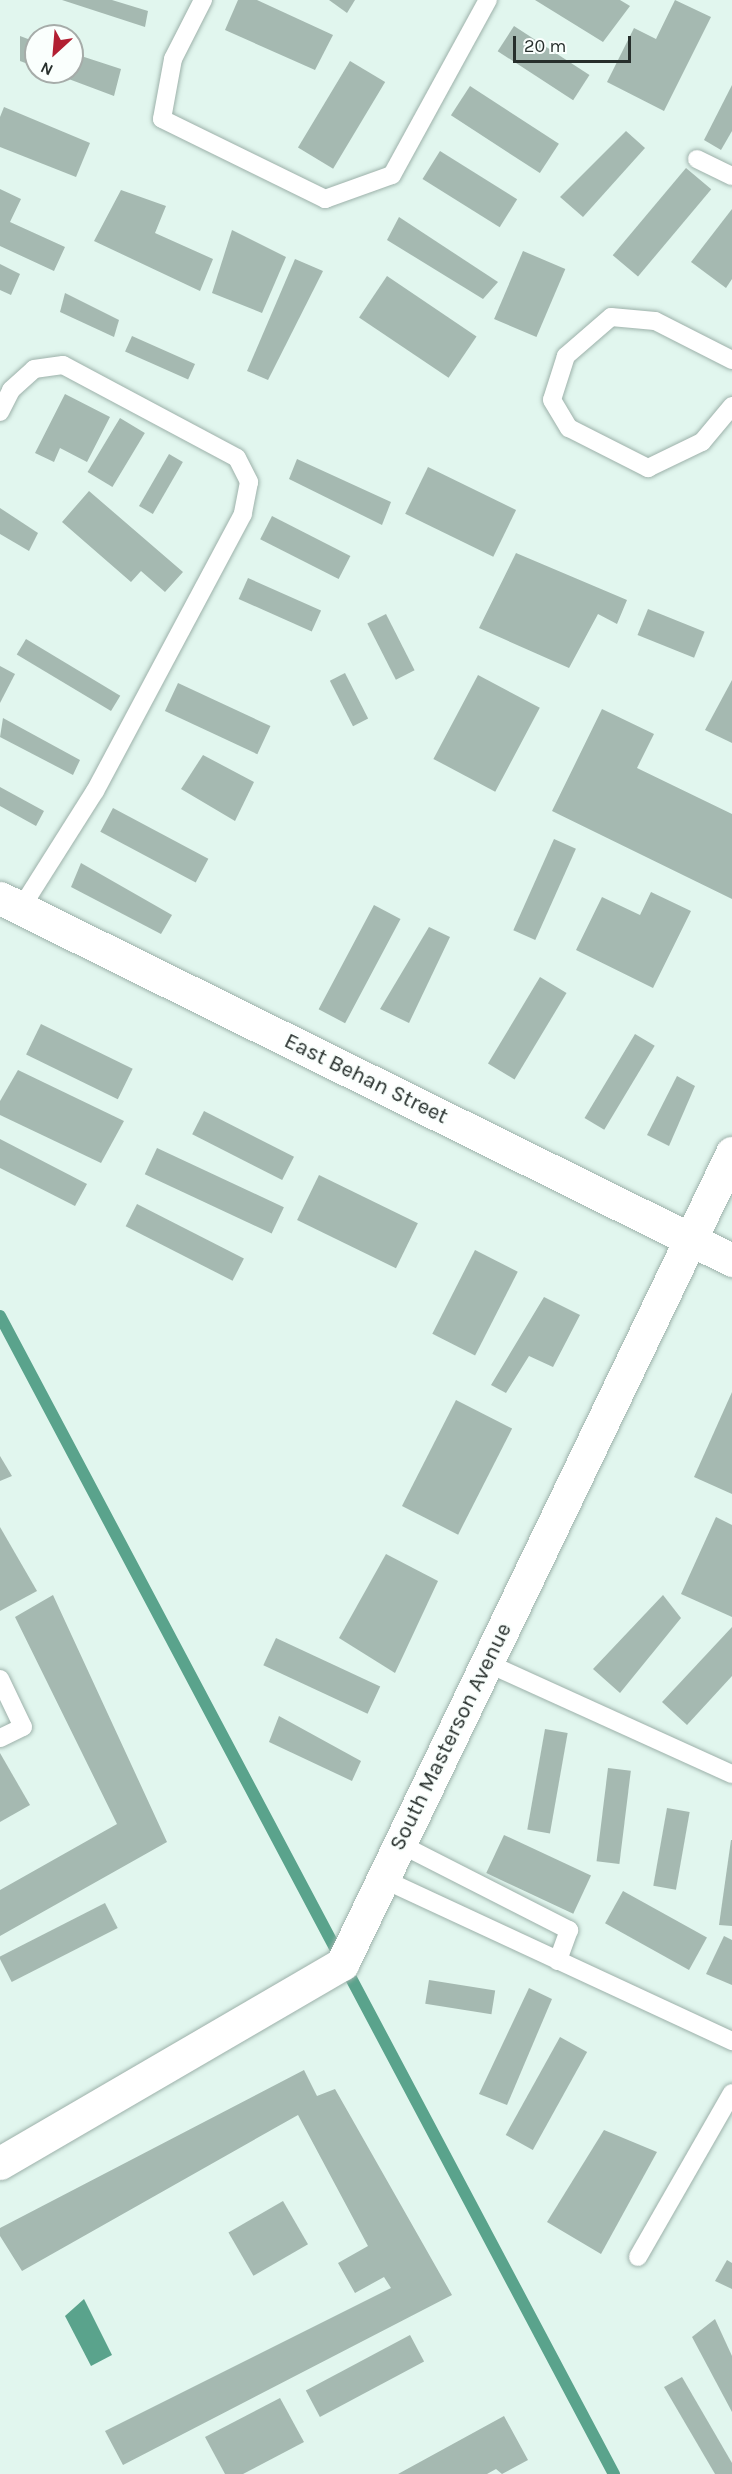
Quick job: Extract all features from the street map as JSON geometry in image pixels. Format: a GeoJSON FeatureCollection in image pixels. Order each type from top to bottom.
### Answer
{"type":"FeatureCollection","features":[{"type":"Feature","properties":{"kind":"street","name":"East Behan Street"},"geometry":{"type":"LineString","coordinates":[[10,903],[732,1260]]}},
{"type":"Feature","properties":{"kind":"street","name":"South Masterson Avenue"},"geometry":{"type":"LineString","coordinates":[[0,2163],[342,1964],[732,1153]]}},
{"type":"Feature","properties":{"kind":"lane"},"geometry":{"type":"LineString","coordinates":[[203,0],[173,59],[162,119],[325,199],[392,175],[488,0]]}},
{"type":"Feature","properties":{"kind":"lane"},"geometry":{"type":"LineString","coordinates":[[697,159],[732,176]]}},
{"type":"Feature","properties":{"kind":"lane"},"geometry":{"type":"LineString","coordinates":[[732,360],[655,321],[611,317],[566,356],[552,400],[569,428],[648,468],[702,442],[732,406]]}},
{"type":"Feature","properties":{"kind":"lane"},"geometry":{"type":"LineString","coordinates":[[0,412],[11,390],[34,369],[63,365],[237,458],[249,482],[243,514],[100,781],[10,903]]}},
{"type":"Feature","properties":{"kind":"lane"},"geometry":{"type":"LineString","coordinates":[[487,1663],[732,1774]]}},
{"type":"Feature","properties":{"kind":"lane"},"geometry":{"type":"LineString","coordinates":[[0,1679],[23,1727],[0,1738]]}},
{"type":"Feature","properties":{"kind":"lane"},"geometry":{"type":"LineString","coordinates":[[400,1844],[569,1930],[558,1961]]}},
{"type":"Feature","properties":{"kind":"lane"},"geometry":{"type":"LineString","coordinates":[[383,1879],[732,2040]]}},
{"type":"Feature","properties":{"kind":"lane"},"geometry":{"type":"LineString","coordinates":[[638,2257],[732,2093]]}},
{"type":"Feature","properties":{"kind":"shaded area"},"geometry":{"type":"Polygon","coordinates":[[[84,2299],[112,2355],[91,2366],[65,2316],[84,2299]]]}},
{"type":"Feature","properties":{"kind":"building"},"geometry":{"type":"Polygon","coordinates":[[[62,0],[112,0],[148,11],[145,27],[62,0]]]}},
{"type":"Feature","properties":{"kind":"building"},"geometry":{"type":"Polygon","coordinates":[[[238,0],[257,0],[333,35],[315,70],[225,30],[238,0]]]}},
{"type":"Feature","properties":{"kind":"building"},"geometry":{"type":"Polygon","coordinates":[[[329,0],[355,0],[347,13],[329,0]]]}},
{"type":"Feature","properties":{"kind":"building"},"geometry":{"type":"Polygon","coordinates":[[[535,0],[620,0],[630,6],[603,42],[535,0]]]}},
{"type":"Feature","properties":{"kind":"building"},"geometry":{"type":"Polygon","coordinates":[[[675,0],[711,17],[664,111],[607,82],[634,28],[656,39],[675,0]]]}},
{"type":"Feature","properties":{"kind":"building"},"geometry":{"type":"Polygon","coordinates":[[[514,26],[589,75],[573,100],[498,51],[514,26]]]}},
{"type":"Feature","properties":{"kind":"building"},"geometry":{"type":"Polygon","coordinates":[[[20,36],[24,38],[24,62],[20,61],[20,36]]]}},
{"type":"Feature","properties":{"kind":"building"},"geometry":{"type":"Polygon","coordinates":[[[84,57],[121,69],[114,96],[82,84],[84,84],[84,57]]]}},
{"type":"Feature","properties":{"kind":"building"},"geometry":{"type":"Polygon","coordinates":[[[350,61],[385,82],[333,169],[298,148],[350,61]]]}},
{"type":"Feature","properties":{"kind":"building"},"geometry":{"type":"Polygon","coordinates":[[[732,85],[732,131],[721,150],[704,140],[732,85]]]}},
{"type":"Feature","properties":{"kind":"building"},"geometry":{"type":"Polygon","coordinates":[[[470,86],[559,144],[540,173],[451,115],[470,86]]]}},
{"type":"Feature","properties":{"kind":"building"},"geometry":{"type":"Polygon","coordinates":[[[4,107],[90,143],[76,177],[0,147],[0,117],[4,107]]]}},
{"type":"Feature","properties":{"kind":"building"},"geometry":{"type":"Polygon","coordinates":[[[626,131],[645,148],[583,217],[560,197],[626,131]]]}},
{"type":"Feature","properties":{"kind":"building"},"geometry":{"type":"Polygon","coordinates":[[[440,151],[517,199],[500,227],[423,179],[440,151]]]}},
{"type":"Feature","properties":{"kind":"building"},"geometry":{"type":"Polygon","coordinates":[[[686,168],[711,189],[638,277],[613,255],[686,168]]]}},
{"type":"Feature","properties":{"kind":"building"},"geometry":{"type":"Polygon","coordinates":[[[0,189],[21,199],[10,222],[65,247],[54,271],[0,246],[0,189]]]}},
{"type":"Feature","properties":{"kind":"building"},"geometry":{"type":"Polygon","coordinates":[[[121,190],[166,206],[155,233],[213,259],[200,291],[94,241],[121,190]]]}},
{"type":"Feature","properties":{"kind":"building"},"geometry":{"type":"Polygon","coordinates":[[[732,209],[732,279],[726,288],[691,262],[732,209]]]}},
{"type":"Feature","properties":{"kind":"building"},"geometry":{"type":"Polygon","coordinates":[[[399,217],[498,282],[483,299],[387,240],[399,217]]]}},
{"type":"Feature","properties":{"kind":"building"},"geometry":{"type":"Polygon","coordinates":[[[232,230],[286,257],[262,313],[212,293],[232,230]]]}},
{"type":"Feature","properties":{"kind":"building"},"geometry":{"type":"Polygon","coordinates":[[[523,251],[565,269],[536,337],[494,319],[523,251]]]}},
{"type":"Feature","properties":{"kind":"building"},"geometry":{"type":"Polygon","coordinates":[[[295,259],[323,271],[268,380],[247,371],[295,259]]]}},
{"type":"Feature","properties":{"kind":"building"},"geometry":{"type":"Polygon","coordinates":[[[0,264],[20,274],[11,295],[0,290],[0,264]]]}},
{"type":"Feature","properties":{"kind":"building"},"geometry":{"type":"Polygon","coordinates":[[[387,276],[477,336],[449,378],[359,317],[387,276]]]}},
{"type":"Feature","properties":{"kind":"building"},"geometry":{"type":"Polygon","coordinates":[[[65,293],[119,320],[114,337],[60,312],[65,293]]]}},
{"type":"Feature","properties":{"kind":"building"},"geometry":{"type":"Polygon","coordinates":[[[132,336],[195,364],[188,380],[125,352],[132,336]]]}},
{"type":"Feature","properties":{"kind":"building"},"geometry":{"type":"Polygon","coordinates":[[[65,394],[110,417],[87,462],[60,448],[54,462],[35,453],[65,394]]]}},
{"type":"Feature","properties":{"kind":"building"},"geometry":{"type":"Polygon","coordinates":[[[120,418],[145,433],[112,487],[88,472],[120,418]]]}},
{"type":"Feature","properties":{"kind":"building"},"geometry":{"type":"Polygon","coordinates":[[[169,454],[183,462],[153,514],[139,506],[169,454]]]}},
{"type":"Feature","properties":{"kind":"building"},"geometry":{"type":"Polygon","coordinates":[[[297,459],[391,502],[382,525],[289,479],[297,459]]]}},
{"type":"Feature","properties":{"kind":"building"},"geometry":{"type":"Polygon","coordinates":[[[428,467],[516,510],[493,557],[405,514],[428,467]]]}},
{"type":"Feature","properties":{"kind":"building"},"geometry":{"type":"Polygon","coordinates":[[[89,491],[183,572],[165,592],[141,571],[131,582],[62,522],[89,491]]]}},
{"type":"Feature","properties":{"kind":"building"},"geometry":{"type":"Polygon","coordinates":[[[0,508],[38,533],[29,551],[0,534],[0,508]]]}},
{"type":"Feature","properties":{"kind":"building"},"geometry":{"type":"Polygon","coordinates":[[[272,516],[350,556],[339,579],[260,539],[272,516]]]}},
{"type":"Feature","properties":{"kind":"building"},"geometry":{"type":"Polygon","coordinates":[[[516,553],[627,600],[617,624],[598,614],[569,668],[479,628],[516,553]]]}},
{"type":"Feature","properties":{"kind":"building"},"geometry":{"type":"Polygon","coordinates":[[[248,578],[321,611],[312,632],[239,599],[248,578]]]}},
{"type":"Feature","properties":{"kind":"building"},"geometry":{"type":"Polygon","coordinates":[[[648,609],[705,632],[694,658],[638,635],[648,609]]]}},
{"type":"Feature","properties":{"kind":"building"},"geometry":{"type":"Polygon","coordinates":[[[386,614],[415,670],[396,680],[367,624],[386,614]]]}},
{"type":"Feature","properties":{"kind":"building"},"geometry":{"type":"Polygon","coordinates":[[[26,639],[120,696],[111,711],[17,654],[26,639]]]}},
{"type":"Feature","properties":{"kind":"building"},"geometry":{"type":"Polygon","coordinates":[[[0,666],[15,674],[0,703],[0,666]]]}},
{"type":"Feature","properties":{"kind":"building"},"geometry":{"type":"Polygon","coordinates":[[[345,673],[368,718],[353,726],[330,681],[345,673]]]}},
{"type":"Feature","properties":{"kind":"building"},"geometry":{"type":"Polygon","coordinates":[[[478,675],[540,708],[495,792],[433,759],[478,675]]]}},
{"type":"Feature","properties":{"kind":"building"},"geometry":{"type":"Polygon","coordinates":[[[732,680],[732,743],[705,730],[732,680]]]}},
{"type":"Feature","properties":{"kind":"building"},"geometry":{"type":"Polygon","coordinates":[[[178,683],[270,726],[257,754],[165,711],[178,683]]]}},
{"type":"Feature","properties":{"kind":"building"},"geometry":{"type":"Polygon","coordinates":[[[602,709],[654,734],[637,768],[732,814],[732,899],[552,811],[602,709]]]}},
{"type":"Feature","properties":{"kind":"building"},"geometry":{"type":"Polygon","coordinates":[[[3,718],[80,760],[73,775],[0,737],[3,718]]]}},
{"type":"Feature","properties":{"kind":"building"},"geometry":{"type":"Polygon","coordinates":[[[203,755],[254,782],[235,821],[181,789],[203,755]]]}},
{"type":"Feature","properties":{"kind":"building"},"geometry":{"type":"Polygon","coordinates":[[[0,787],[44,811],[36,826],[0,806],[0,787]]]}},
{"type":"Feature","properties":{"kind":"building"},"geometry":{"type":"Polygon","coordinates":[[[113,808],[208,859],[196,883],[100,832],[113,808]]]}},
{"type":"Feature","properties":{"kind":"building"},"geometry":{"type":"Polygon","coordinates":[[[554,839],[576,849],[535,940],[513,930],[554,839]]]}},
{"type":"Feature","properties":{"kind":"building"},"geometry":{"type":"Polygon","coordinates":[[[81,863],[172,915],[161,934],[71,887],[81,863]]]}},
{"type":"Feature","properties":{"kind":"building"},"geometry":{"type":"Polygon","coordinates":[[[651,892],[691,911],[653,988],[576,950],[602,897],[640,915],[651,892]]]}},
{"type":"Feature","properties":{"kind":"building"},"geometry":{"type":"Polygon","coordinates":[[[374,905],[400,919],[345,1023],[319,1009],[374,905]]]}},
{"type":"Feature","properties":{"kind":"building"},"geometry":{"type":"Polygon","coordinates":[[[429,927],[450,937],[409,1023],[380,1009],[429,927]]]}},
{"type":"Feature","properties":{"kind":"building"},"geometry":{"type":"Polygon","coordinates":[[[540,977],[567,993],[515,1080],[488,1064],[540,977]]]}},
{"type":"Feature","properties":{"kind":"building"},"geometry":{"type":"Polygon","coordinates":[[[41,1024],[133,1069],[118,1099],[26,1055],[41,1024]]]}},
{"type":"Feature","properties":{"kind":"building"},"geometry":{"type":"Polygon","coordinates":[[[635,1034],[655,1046],[604,1130],[585,1118],[635,1034]]]}},
{"type":"Feature","properties":{"kind":"building"},"geometry":{"type":"Polygon","coordinates":[[[18,1070],[124,1121],[101,1163],[0,1115],[0,1101],[18,1070]]]}},
{"type":"Feature","properties":{"kind":"building"},"geometry":{"type":"Polygon","coordinates":[[[677,1076],[695,1086],[669,1146],[647,1135],[677,1076]]]}},
{"type":"Feature","properties":{"kind":"building"},"geometry":{"type":"Polygon","coordinates":[[[204,1111],[294,1157],[282,1180],[192,1134],[204,1111]]]}},
{"type":"Feature","properties":{"kind":"building"},"geometry":{"type":"Polygon","coordinates":[[[0,1139],[87,1184],[75,1206],[0,1168],[0,1139]]]}},
{"type":"Feature","properties":{"kind":"building"},"geometry":{"type":"Polygon","coordinates":[[[157,1148],[284,1207],[272,1233],[145,1174],[157,1148]]]}},
{"type":"Feature","properties":{"kind":"building"},"geometry":{"type":"Polygon","coordinates":[[[319,1175],[418,1223],[396,1268],[297,1220],[319,1175]]]}},
{"type":"Feature","properties":{"kind":"building"},"geometry":{"type":"Polygon","coordinates":[[[137,1204],[244,1258],[233,1281],[126,1226],[137,1204]]]}},
{"type":"Feature","properties":{"kind":"building"},"geometry":{"type":"Polygon","coordinates":[[[475,1250],[518,1272],[475,1356],[432,1334],[475,1250]]]}},
{"type":"Feature","properties":{"kind":"building"},"geometry":{"type":"Polygon","coordinates":[[[544,1297],[580,1315],[553,1367],[529,1356],[506,1393],[491,1385],[544,1297]]]}},
{"type":"Feature","properties":{"kind":"building"},"geometry":{"type":"Polygon","coordinates":[[[732,1392],[732,1494],[694,1477],[732,1392]]]}},
{"type":"Feature","properties":{"kind":"building"},"geometry":{"type":"Polygon","coordinates":[[[456,1400],[512,1429],[458,1535],[402,1506],[456,1400]]]}},
{"type":"Feature","properties":{"kind":"building"},"geometry":{"type":"Polygon","coordinates":[[[0,1456],[12,1476],[0,1481],[0,1456]]]}},
{"type":"Feature","properties":{"kind":"building"},"geometry":{"type":"Polygon","coordinates":[[[716,1517],[732,1525],[732,1617],[681,1594],[716,1517]]]}},
{"type":"Feature","properties":{"kind":"building"},"geometry":{"type":"Polygon","coordinates":[[[0,1527],[37,1591],[0,1611],[0,1527]]]}},
{"type":"Feature","properties":{"kind":"building"},"geometry":{"type":"Polygon","coordinates":[[[386,1554],[438,1581],[395,1673],[339,1638],[386,1554]]]}},
{"type":"Feature","properties":{"kind":"building"},"geometry":{"type":"Polygon","coordinates":[[[53,1595],[167,1842],[0,1936],[0,1890],[117,1824],[15,1617],[53,1595]]]}},
{"type":"Feature","properties":{"kind":"building"},"geometry":{"type":"Polygon","coordinates":[[[663,1595],[681,1618],[620,1693],[593,1669],[663,1595]]]}},
{"type":"Feature","properties":{"kind":"building"},"geometry":{"type":"Polygon","coordinates":[[[732,1627],[732,1676],[687,1725],[662,1702],[732,1627]]]}},
{"type":"Feature","properties":{"kind":"building"},"geometry":{"type":"Polygon","coordinates":[[[276,1638],[380,1687],[368,1714],[263,1665],[276,1638]]]}},
{"type":"Feature","properties":{"kind":"building"},"geometry":{"type":"Polygon","coordinates":[[[279,1716],[361,1761],[352,1781],[269,1742],[279,1716]]]}},
{"type":"Feature","properties":{"kind":"building"},"geometry":{"type":"Polygon","coordinates":[[[545,1729],[568,1733],[550,1833],[527,1829],[545,1729]]]}},
{"type":"Feature","properties":{"kind":"building"},"geometry":{"type":"Polygon","coordinates":[[[0,1753],[30,1805],[0,1822],[0,1753]]]}},
{"type":"Feature","properties":{"kind":"building"},"geometry":{"type":"Polygon","coordinates":[[[608,1768],[631,1771],[619,1864],[597,1861],[608,1768]]]}},
{"type":"Feature","properties":{"kind":"building"},"geometry":{"type":"Polygon","coordinates":[[[667,1808],[690,1812],[676,1890],[653,1886],[667,1808]]]}},
{"type":"Feature","properties":{"kind":"building"},"geometry":{"type":"Polygon","coordinates":[[[504,1835],[591,1876],[573,1914],[486,1873],[504,1835]]]}},
{"type":"Feature","properties":{"kind":"building"},"geometry":{"type":"Polygon","coordinates":[[[732,1840],[732,1926],[719,1925],[732,1840]]]}},
{"type":"Feature","properties":{"kind":"building"},"geometry":{"type":"Polygon","coordinates":[[[623,1891],[707,1938],[689,1970],[605,1923],[623,1891]]]}},
{"type":"Feature","properties":{"kind":"building"},"geometry":{"type":"Polygon","coordinates":[[[105,1903],[118,1928],[12,1982],[0,1957],[105,1903]]]}},
{"type":"Feature","properties":{"kind":"building"},"geometry":{"type":"Polygon","coordinates":[[[724,1936],[732,1940],[732,1985],[706,1974],[724,1936]]]}},
{"type":"Feature","properties":{"kind":"building"},"geometry":{"type":"Polygon","coordinates":[[[429,1980],[495,1990],[491,2014],[425,2004],[429,1980]]]}},
{"type":"Feature","properties":{"kind":"building"},"geometry":{"type":"Polygon","coordinates":[[[529,1988],[552,1999],[507,2105],[479,2094],[529,1988]]]}},
{"type":"Feature","properties":{"kind":"building"},"geometry":{"type":"Polygon","coordinates":[[[560,2037],[587,2052],[533,2150],[506,2135],[560,2037]]]}},
{"type":"Feature","properties":{"kind":"building"},"geometry":{"type":"Polygon","coordinates":[[[304,2070],[317,2096],[335,2089],[452,2295],[123,2465],[105,2431],[391,2288],[384,2277],[355,2293],[338,2263],[368,2246],[298,2115],[22,2271],[0,2236],[0,2228],[304,2070]]]}},
{"type":"Feature","properties":{"kind":"building"},"geometry":{"type":"Polygon","coordinates":[[[604,2130],[657,2152],[601,2254],[547,2222],[604,2130]]]}},
{"type":"Feature","properties":{"kind":"building"},"geometry":{"type":"Polygon","coordinates":[[[283,2201],[308,2244],[253,2276],[228,2232],[283,2201]]]}},
{"type":"Feature","properties":{"kind":"building"},"geometry":{"type":"Polygon","coordinates":[[[727,2260],[732,2263],[732,2289],[715,2281],[727,2260]]]}},
{"type":"Feature","properties":{"kind":"building"},"geometry":{"type":"Polygon","coordinates":[[[715,2319],[732,2356],[732,2412],[692,2337],[715,2319]]]}},
{"type":"Feature","properties":{"kind":"building"},"geometry":{"type":"Polygon","coordinates":[[[410,2335],[424,2361],[320,2417],[306,2390],[410,2335]]]}},
{"type":"Feature","properties":{"kind":"building"},"geometry":{"type":"Polygon","coordinates":[[[682,2377],[732,2463],[732,2474],[715,2474],[664,2387],[682,2377]]]}},
{"type":"Feature","properties":{"kind":"building"},"geometry":{"type":"Polygon","coordinates":[[[280,2398],[304,2442],[243,2474],[225,2474],[205,2437],[280,2398]]]}},
{"type":"Feature","properties":{"kind":"building"},"geometry":{"type":"Polygon","coordinates":[[[504,2416],[528,2460],[502,2474],[496,2469],[487,2474],[398,2474],[504,2416]]]}},
{"type":"Feature","properties":{"kind":"waterway"},"geometry":{"type":"LineString","coordinates":[[0,1316],[614,2474]]}}]}
